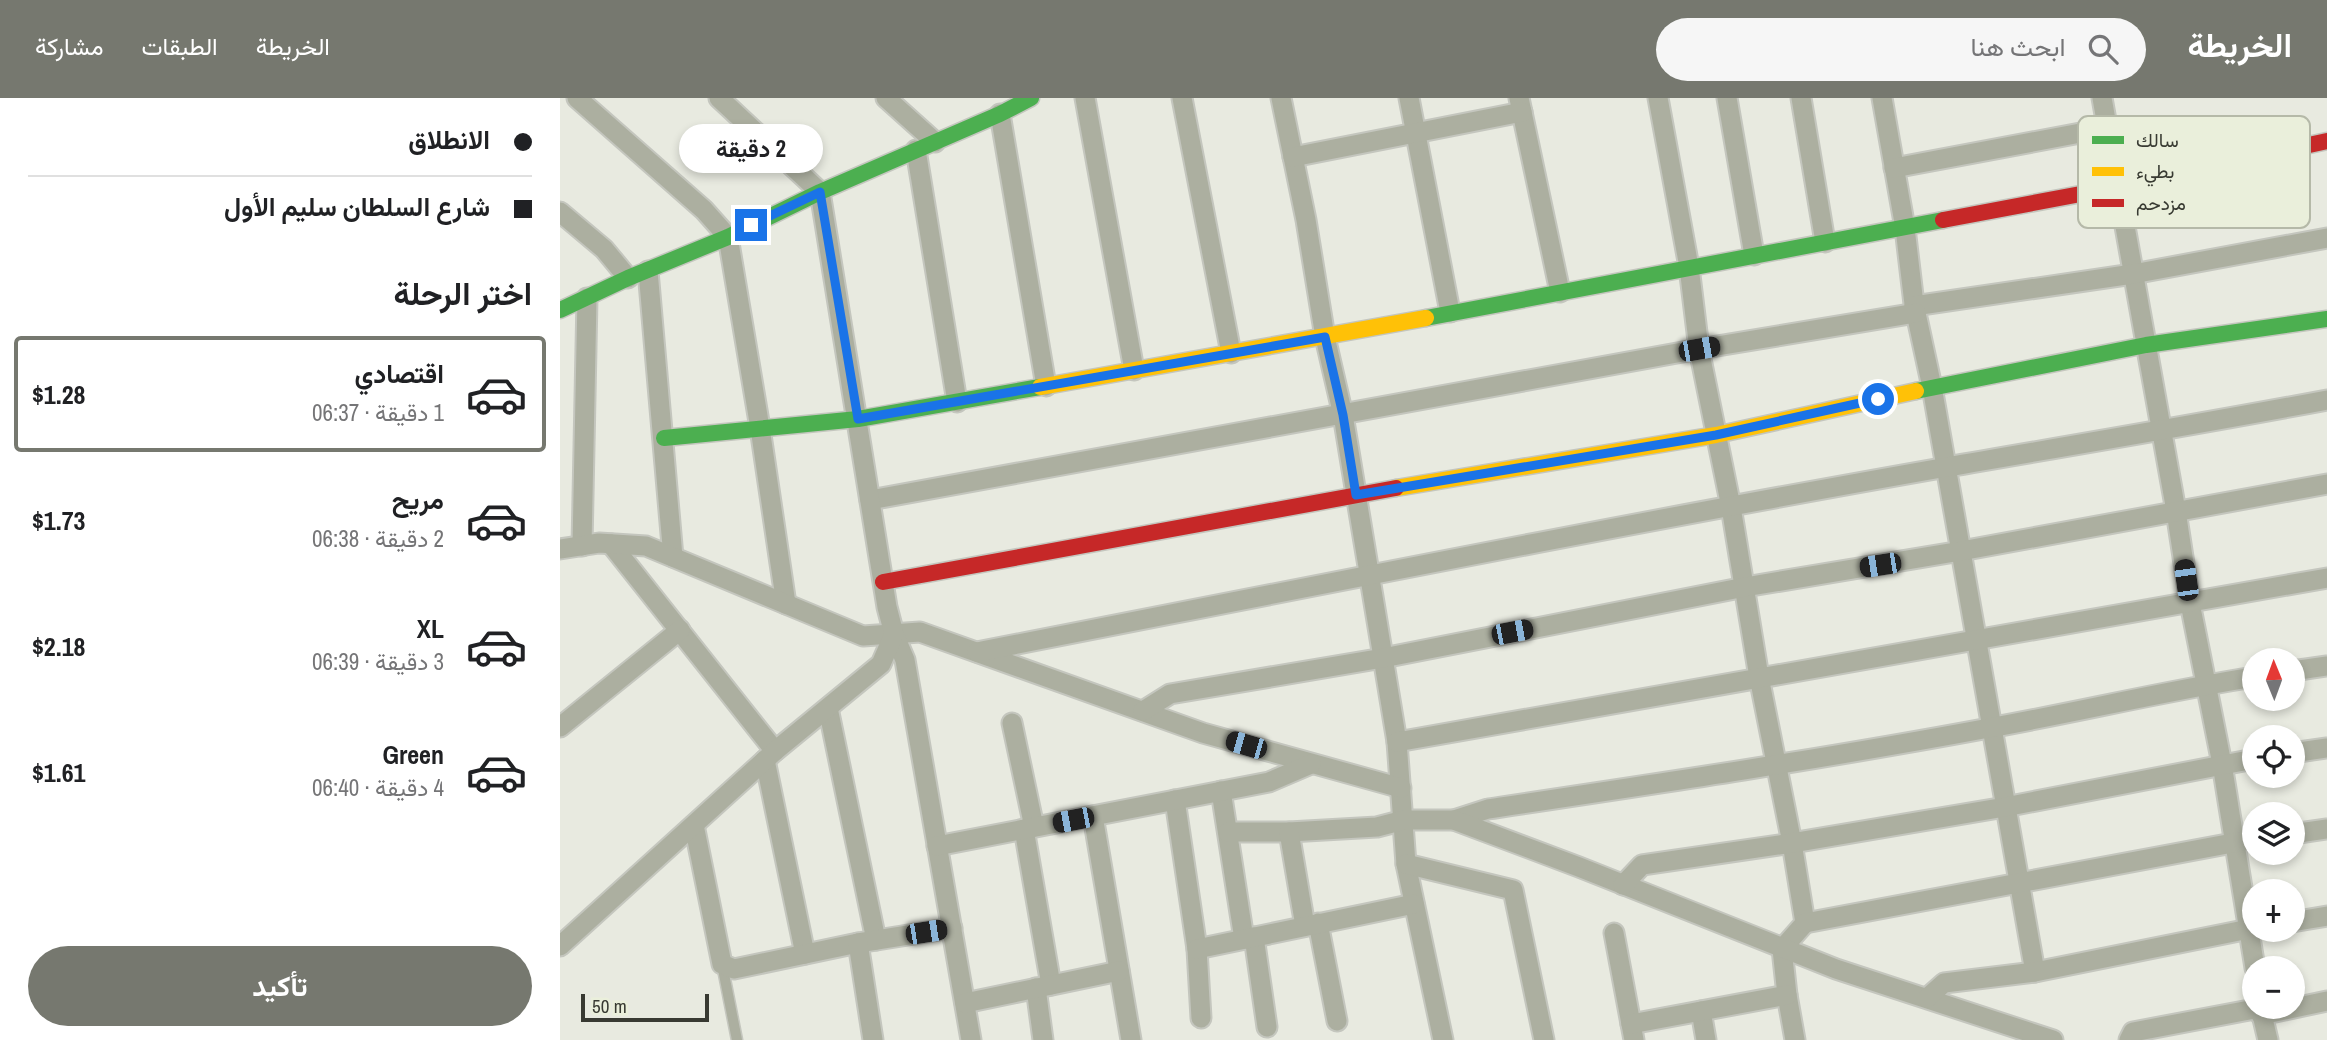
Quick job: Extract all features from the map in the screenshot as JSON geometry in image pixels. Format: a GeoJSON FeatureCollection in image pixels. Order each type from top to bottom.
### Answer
{"type":"FeatureCollection","features":[{"type":"Feature","properties":{"kind":"street"},"geometry":{"type":"LineString","coordinates":[[577,98],[704,210],[727,237],[760,428],[786,604]]}},
{"type":"Feature","properties":{"kind":"street"},"geometry":{"type":"LineString","coordinates":[[719,98],[820,192],[883,582],[894,634],[905,660],[971,1040]]}},
{"type":"Feature","properties":{"kind":"street"},"geometry":{"type":"LineString","coordinates":[[886,98],[935,142]]}},
{"type":"Feature","properties":{"kind":"street"},"geometry":{"type":"LineString","coordinates":[[560,310],[1031,98]]}},
{"type":"Feature","properties":{"kind":"street"},"geometry":{"type":"LineString","coordinates":[[1085,98],[1134,370]]}},
{"type":"Feature","properties":{"kind":"street"},"geometry":{"type":"LineString","coordinates":[[1182,98],[1231,353]]}},
{"type":"Feature","properties":{"kind":"street"},"geometry":{"type":"LineString","coordinates":[[1281,98],[1325,337],[1343,415],[1397,742],[1406,864],[1443,1040]]}},
{"type":"Feature","properties":{"kind":"street"},"geometry":{"type":"LineString","coordinates":[[1409,98],[1450,312]]}},
{"type":"Feature","properties":{"kind":"street"},"geometry":{"type":"LineString","coordinates":[[1658,98],[1689,267],[1699,349],[1731,507],[1759,677],[1805,923]]}},
{"type":"Feature","properties":{"kind":"street"},"geometry":{"type":"LineString","coordinates":[[1727,98],[1755,255]]}},
{"type":"Feature","properties":{"kind":"street"},"geometry":{"type":"LineString","coordinates":[[1801,98],[1825,242]]}},
{"type":"Feature","properties":{"kind":"street"},"geometry":{"type":"LineString","coordinates":[[1882,98],[1905,228],[1915,310],[1932,387],[2035,972]]}},
{"type":"Feature","properties":{"kind":"street"},"geometry":{"type":"LineString","coordinates":[[2102,98],[2105,116]]}},
{"type":"Feature","properties":{"kind":"street"},"geometry":{"type":"LineString","coordinates":[[1293,157],[1416,132],[1520,105],[1560,292]]}},
{"type":"Feature","properties":{"kind":"street"},"geometry":{"type":"LineString","coordinates":[[1000,114],[1046,386]]}},
{"type":"Feature","properties":{"kind":"street"},"geometry":{"type":"LineString","coordinates":[[1894,168],[2078,133]]}},
{"type":"Feature","properties":{"kind":"street"},"geometry":{"type":"LineString","coordinates":[[916,150],[957,402]]}},
{"type":"Feature","properties":{"kind":"street"},"geometry":{"type":"LineString","coordinates":[[664,438],[858,419],[957,402],[1325,337],[2078,195]]}},
{"type":"Feature","properties":{"kind":"street"},"geometry":{"type":"LineString","coordinates":[[560,212],[604,250],[628,278]]}},
{"type":"Feature","properties":{"kind":"street"},"geometry":{"type":"LineString","coordinates":[[2125,228],[2190,603],[2222,764],[2242,833]]}},
{"type":"Feature","properties":{"kind":"street"},"geometry":{"type":"LineString","coordinates":[[870,500],[2327,238]]}},
{"type":"Feature","properties":{"kind":"street"},"geometry":{"type":"LineString","coordinates":[[648,271],[673,557]]}},
{"type":"Feature","properties":{"kind":"street"},"geometry":{"type":"LineString","coordinates":[[582,546],[587,298]]}},
{"type":"Feature","properties":{"kind":"street"},"geometry":{"type":"LineString","coordinates":[[883,582],[1356,495],[1716,435],[1932,387],[2146,345],[2327,319]]}},
{"type":"Feature","properties":{"kind":"street"},"geometry":{"type":"LineString","coordinates":[[978,652],[1731,507],[1946,467],[2162,432],[2327,400]]}},
{"type":"Feature","properties":{"kind":"street"},"geometry":{"type":"LineString","coordinates":[[1143,711],[1170,694],[1383,657],[1745,587],[1961,551],[2327,484]]}},
{"type":"Feature","properties":{"kind":"street"},"geometry":{"type":"LineString","coordinates":[[560,550],[599,543],[646,546],[863,636],[920,632],[1203,733],[1401,788]]}},
{"type":"Feature","properties":{"kind":"street"},"geometry":{"type":"LineString","coordinates":[[611,544],[680,630],[770,755],[805,954]]}},
{"type":"Feature","properties":{"kind":"street"},"geometry":{"type":"LineString","coordinates":[[1397,742],[2327,578]]}},
{"type":"Feature","properties":{"kind":"street"},"geometry":{"type":"LineString","coordinates":[[560,727],[680,630]]}},
{"type":"Feature","properties":{"kind":"street"},"geometry":{"type":"LineString","coordinates":[[560,946],[770,755],[881,664],[894,634]]}},
{"type":"Feature","properties":{"kind":"street"},"geometry":{"type":"LineString","coordinates":[[2305,669],[2327,666]]}},
{"type":"Feature","properties":{"kind":"street"},"geometry":{"type":"LineString","coordinates":[[1228,832],[1289,832],[1377,827],[1404,820],[1454,820],[1488,809],[1777,766],[1992,728],[2242,679]]}},
{"type":"Feature","properties":{"kind":"street"},"geometry":{"type":"LineString","coordinates":[[828,708],[867,941],[873,1040]]}},
{"type":"Feature","properties":{"kind":"street"},"geometry":{"type":"LineString","coordinates":[[1012,723],[1029,828],[1043,986],[1043,1040]]}},
{"type":"Feature","properties":{"kind":"street"},"geometry":{"type":"LineString","coordinates":[[2305,751],[2327,748]]}},
{"type":"Feature","properties":{"kind":"street"},"geometry":{"type":"LineString","coordinates":[[1623,885],[1642,865],[2005,807],[2242,761]]}},
{"type":"Feature","properties":{"kind":"street"},"geometry":{"type":"LineString","coordinates":[[937,846],[1269,782],[1311,764]]}},
{"type":"Feature","properties":{"kind":"street"},"geometry":{"type":"LineString","coordinates":[[1221,791],[1267,1027]]}},
{"type":"Feature","properties":{"kind":"street"},"geometry":{"type":"LineString","coordinates":[[1175,800],[1197,948],[1201,1018]]}},
{"type":"Feature","properties":{"kind":"street"},"geometry":{"type":"LineString","coordinates":[[1093,816],[1130,1040]]}},
{"type":"Feature","properties":{"kind":"street"},"geometry":{"type":"LineString","coordinates":[[1454,820],[1836,969],[2053,1040]]}},
{"type":"Feature","properties":{"kind":"street"},"geometry":{"type":"LineString","coordinates":[[694,825],[722,964],[734,969],[867,941],[952,928]]}},
{"type":"Feature","properties":{"kind":"street"},"geometry":{"type":"LineString","coordinates":[[2305,832],[2327,829]]}},
{"type":"Feature","properties":{"kind":"street"},"geometry":{"type":"LineString","coordinates":[[1289,832],[1338,1021]]}},
{"type":"Feature","properties":{"kind":"street"},"geometry":{"type":"LineString","coordinates":[[1796,1040],[1782,949],[1805,923],[2242,840]]}},
{"type":"Feature","properties":{"kind":"street"},"geometry":{"type":"LineString","coordinates":[[1406,864],[1513,890],[1544,1040]]}},
{"type":"Feature","properties":{"kind":"street"},"geometry":{"type":"LineString","coordinates":[[1197,948],[1414,904]]}},
{"type":"Feature","properties":{"kind":"street"},"geometry":{"type":"LineString","coordinates":[[2305,920],[2327,916]]}},
{"type":"Feature","properties":{"kind":"street"},"geometry":{"type":"LineString","coordinates":[[1927,998],[1944,983],[2035,972],[2242,930]]}},
{"type":"Feature","properties":{"kind":"street"},"geometry":{"type":"LineString","coordinates":[[1614,933],[1632,1032],[1701,1011],[1787,995]]}},
{"type":"Feature","properties":{"kind":"street"},"geometry":{"type":"LineString","coordinates":[[965,1003],[1119,971]]}},
{"type":"Feature","properties":{"kind":"street"},"geometry":{"type":"LineString","coordinates":[[2305,1004],[2327,1001]]}},
{"type":"Feature","properties":{"kind":"street"},"geometry":{"type":"LineString","coordinates":[[1701,1011],[1706,1040]]}},
{"type":"Feature","properties":{"kind":"street"},"geometry":{"type":"LineString","coordinates":[[2129,1040],[2133,1032],[2242,1013]]}},
{"type":"Feature","properties":{"kind":"street"},"geometry":{"type":"LineString","coordinates":[[2262,1019],[2267,1040]]}},
{"type":"Feature","properties":{"kind":"lane"},"geometry":{"type":"LineString","coordinates":[[722,964],[737,1040]]}},
{"type":"Feature","properties":{"kind":"traffic: fast"},"geometry":{"type":"LineString","coordinates":[[560,310],[628,278],[728,237],[820,192],[1031,98]]}},
{"type":"Feature","properties":{"kind":"traffic: fast"},"geometry":{"type":"LineString","coordinates":[[1426,318],[1943,220]]}},
{"type":"Feature","properties":{"kind":"traffic: fast"},"geometry":{"type":"LineString","coordinates":[[1916,391],[2146,345],[2327,319]]}},
{"type":"Feature","properties":{"kind":"traffic: fast"},"geometry":{"type":"LineString","coordinates":[[664,438],[858,419],[1040,387]]}},
{"type":"Feature","properties":{"kind":"traffic: slow"},"geometry":{"type":"LineString","coordinates":[[1040,387],[1426,318]]}},
{"type":"Feature","properties":{"kind":"traffic: slow"},"geometry":{"type":"LineString","coordinates":[[1396,488],[1716,435],[1916,391]]}},
{"type":"Feature","properties":{"kind":"traffic: jam"},"geometry":{"type":"LineString","coordinates":[[2310,145],[2327,141]]}},
{"type":"Feature","properties":{"kind":"traffic: jam"},"geometry":{"type":"LineString","coordinates":[[1943,220],[2078,195]]}},
{"type":"Feature","properties":{"kind":"traffic: jam"},"geometry":{"type":"LineString","coordinates":[[883,582],[1396,488]]}},
{"type":"Feature","properties":{"kind":"route"},"geometry":{"type":"LineString","coordinates":[[751,225],[820,192],[858,419],[1325,337],[1343,415],[1356,495],[1716,435],[1878,399]]}}]}
